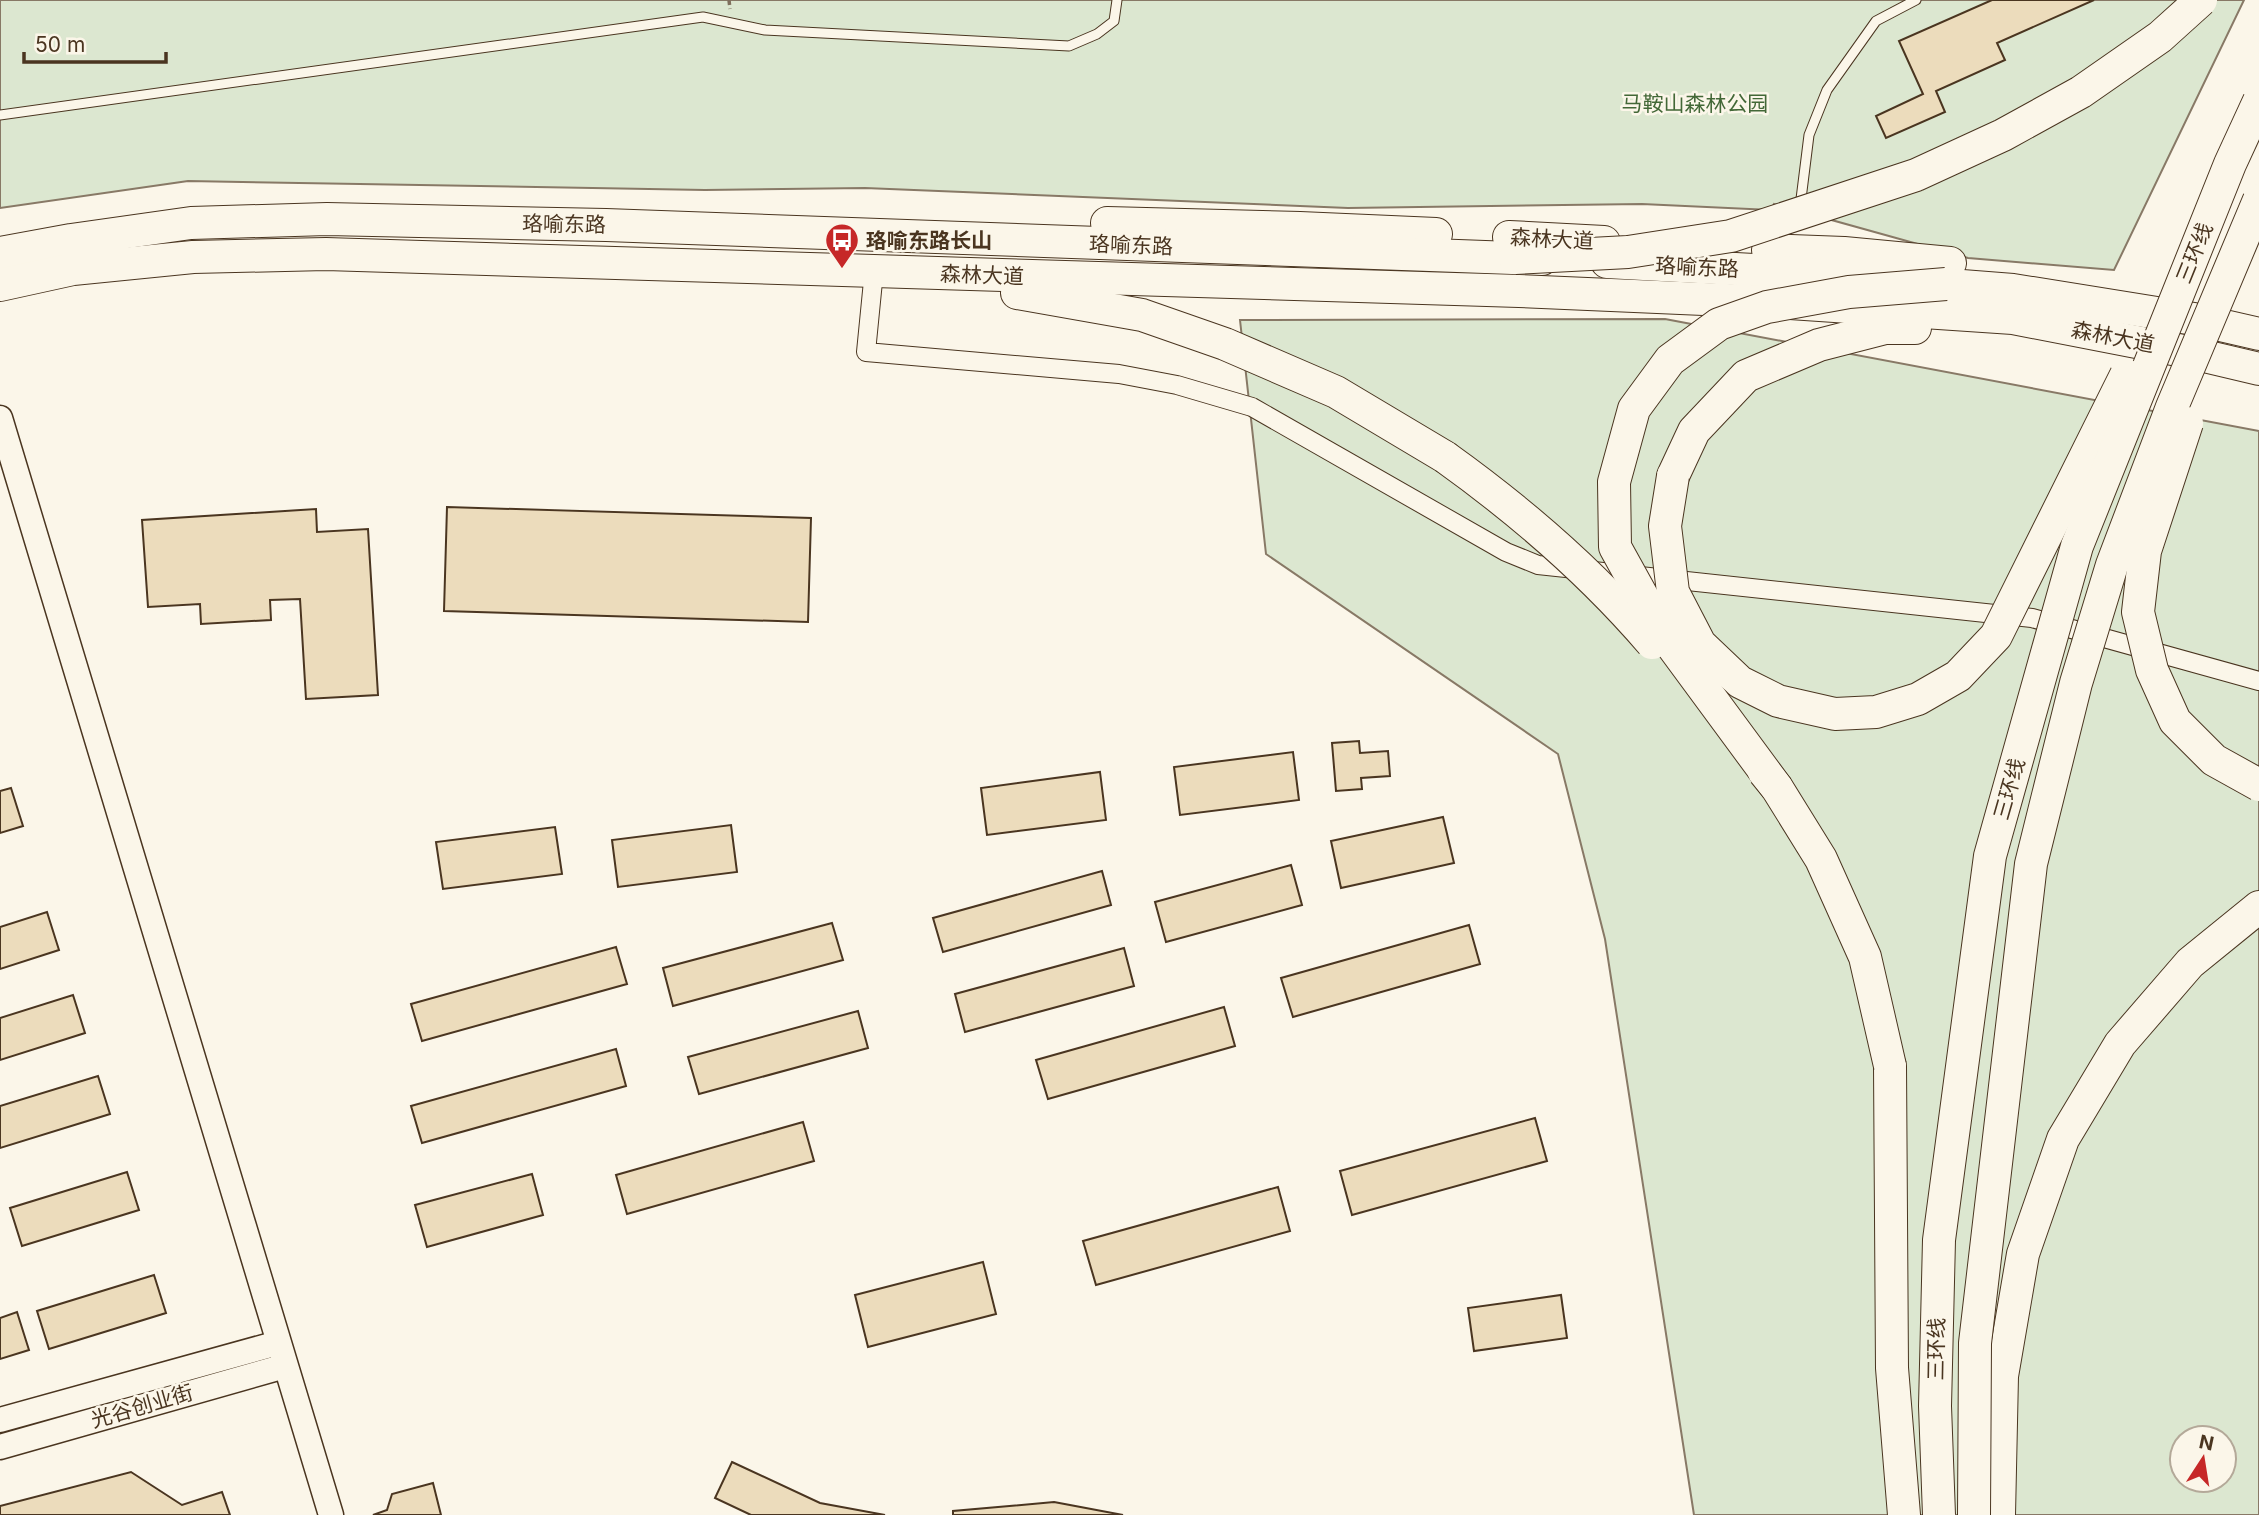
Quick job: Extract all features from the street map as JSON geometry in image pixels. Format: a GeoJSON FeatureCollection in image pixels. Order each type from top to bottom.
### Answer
{"type":"FeatureCollection","features":[{"type":"Feature","properties":{"kind":"highway"},"geometry":{"type":"LineString","coordinates":[[1515,258],[1628,252],[1731,236],[1916,175],[2003,135],[2081,92],[2160,37],[2201,0]]}},
{"type":"Feature","properties":{"kind":"highway","name":"三环线"},"geometry":{"type":"LineString","coordinates":[[1938,1515],[1935,1406],[1939,1240],[1990,856],[2077,547],[2230,164],[2259,101]]}},
{"type":"Feature","properties":{"kind":"highway"},"geometry":{"type":"LineString","coordinates":[[2059,327],[1885,328],[1819,345],[1746,376],[1694,430],[1673,476],[1665,526],[1672,592],[1700,644],[1740,682],[1777,701],[1835,715],[1876,712],[1919,699],[1958,676],[1996,636],[2230,164]]}},
{"type":"Feature","properties":{"kind":"highway","name":"三环线"},"geometry":{"type":"LineString","coordinates":[[1974,1515],[1975,1343],[2031,864],[2076,683],[2112,565],[2172,407],[2259,200]]}},
{"type":"Feature","properties":{"kind":"highway"},"geometry":{"type":"LineString","coordinates":[[2259,205],[2145,551],[2138,612],[2151,670],[2175,721],[2214,760],[2259,785]]}},
{"type":"Feature","properties":{"kind":"highway","name":"珞喻东路"},"geometry":{"type":"LineString","coordinates":[[0,253],[191,223],[327,219],[607,225],[1515,258],[1772,271],[2013,290],[2194,319],[2259,334]]}},
{"type":"Feature","properties":{"kind":"highway","name":"森林大道"},"geometry":{"type":"LineString","coordinates":[[842,234],[953,219],[1797,238],[1844,253],[2031,271],[2259,311]]}},
{"type":"Feature","properties":{"kind":"highway","name":"珞喻东路"},"geometry":{"type":"LineString","coordinates":[[0,285],[73,269],[193,257],[326,254],[874,271]]}},
{"type":"Feature","properties":{"kind":"highway","name":"森林大道"},"geometry":{"type":"LineString","coordinates":[[874,271],[1519,291],[1773,302],[2013,318],[2252,369]]}},
{"type":"Feature","properties":{"kind":"highway"},"geometry":{"type":"LineString","coordinates":[[874,271],[1142,315],[1226,344],[1336,392],[1445,457],[1490,489],[1616,601],[1777,788]]}},
{"type":"Feature","properties":{"kind":"highway"},"geometry":{"type":"LineString","coordinates":[[1904,1515],[1892,1368],[1890,1066],[1865,957],[1821,859],[1777,788],[1662,632],[1615,547],[1614,482],[1633,409],[1670,360],[1719,324],[1767,307],[1849,292],[1946,284]]}},
{"type":"Feature","properties":{"kind":"highway"},"geometry":{"type":"LineString","coordinates":[[1998,1515],[2002,1376],[2023,1254],[2063,1139],[2120,1044],[2190,963],[2259,907]]}},
{"type":"Feature","properties":{"kind":"main road"},"geometry":{"type":"LineString","coordinates":[[0,418],[331,1515]]}},
{"type":"Feature","properties":{"kind":"main road","name":"光谷创业街"},"geometry":{"type":"LineString","coordinates":[[0,1420],[281,1354]]}},
{"type":"Feature","properties":{"kind":"main road","name":"光谷创业街"},"geometry":{"type":"LineString","coordinates":[[0,1447],[281,1354]]}},
{"type":"Feature","properties":{"kind":"street"},"geometry":{"type":"LineString","coordinates":[[874,271],[866,352],[1119,374],[1177,385],[1252,407],[1506,552],[1538,565],[2032,618],[2259,681]]}},
{"type":"Feature","properties":{"kind":"lane"},"geometry":{"type":"LineString","coordinates":[[0,115],[703,17],[765,30],[1069,46],[1097,34],[1114,21],[1117,0]]}},
{"type":"Feature","properties":{"kind":"lane"},"geometry":{"type":"LineString","coordinates":[[1797,238],[1809,135],[1827,90],[1876,21],[1916,0]]}},
{"type":"Feature","properties":{"kind":"green space","name":"马鞍山森林公园"},"geometry":{"type":"Polygon","coordinates":[[[0,0],[2244,0],[2114,270],[1968,258],[1774,204],[1771,210],[1642,204],[1348,208],[865,188],[705,190],[188,181],[0,208],[0,0]]]}},
{"type":"Feature","properties":{"kind":"green space"},"geometry":{"type":"Polygon","coordinates":[[[1665,319],[2259,431],[2259,1515],[1694,1515],[1605,939],[1558,754],[1266,554],[1240,320],[1665,319]]]}},
{"type":"Feature","properties":{"kind":"building"},"geometry":{"type":"Polygon","coordinates":[[[1992,0],[2094,0],[1997,43],[2005,60],[1936,91],[1945,112],[1886,138],[1876,116],[1923,94],[1899,41],[1992,0]]]}},
{"type":"Feature","properties":{"kind":"building"},"geometry":{"type":"Polygon","coordinates":[[[447,507],[811,518],[808,622],[444,611],[447,507]]]}},
{"type":"Feature","properties":{"kind":"building"},"geometry":{"type":"Polygon","coordinates":[[[316,509],[317,532],[368,529],[378,695],[306,699],[300,599],[270,600],[271,620],[201,624],[200,604],[148,607],[142,520],[316,509]]]}},
{"type":"Feature","properties":{"kind":"building"},"geometry":{"type":"Polygon","coordinates":[[[1359,741],[1360,753],[1388,751],[1390,776],[1361,778],[1362,789],[1336,791],[1332,743],[1359,741]]]}},
{"type":"Feature","properties":{"kind":"building"},"geometry":{"type":"Polygon","coordinates":[[[1293,752],[1299,800],[1180,815],[1174,767],[1293,752]]]}},
{"type":"Feature","properties":{"kind":"building"},"geometry":{"type":"Polygon","coordinates":[[[1100,772],[1106,820],[987,835],[981,788],[1100,772]]]}},
{"type":"Feature","properties":{"kind":"building"},"geometry":{"type":"Polygon","coordinates":[[[11,788],[23,826],[0,833],[0,791],[11,788]]]}},
{"type":"Feature","properties":{"kind":"building"},"geometry":{"type":"Polygon","coordinates":[[[1443,817],[1454,863],[1341,888],[1331,841],[1443,817]]]}},
{"type":"Feature","properties":{"kind":"building"},"geometry":{"type":"Polygon","coordinates":[[[731,825],[737,872],[618,887],[612,840],[731,825]]]}},
{"type":"Feature","properties":{"kind":"building"},"geometry":{"type":"Polygon","coordinates":[[[555,827],[562,874],[443,889],[436,842],[555,827]]]}},
{"type":"Feature","properties":{"kind":"building"},"geometry":{"type":"Polygon","coordinates":[[[1291,865],[1302,905],[1166,942],[1155,902],[1291,865]]]}},
{"type":"Feature","properties":{"kind":"building"},"geometry":{"type":"Polygon","coordinates":[[[1102,871],[1111,905],[943,952],[933,918],[1102,871]]]}},
{"type":"Feature","properties":{"kind":"building"},"geometry":{"type":"Polygon","coordinates":[[[47,912],[59,950],[0,969],[0,927],[47,912]]]}},
{"type":"Feature","properties":{"kind":"building"},"geometry":{"type":"Polygon","coordinates":[[[832,923],[843,960],[673,1006],[663,968],[832,923]]]}},
{"type":"Feature","properties":{"kind":"building"},"geometry":{"type":"Polygon","coordinates":[[[1469,925],[1480,964],[1293,1017],[1281,978],[1469,925]]]}},
{"type":"Feature","properties":{"kind":"building"},"geometry":{"type":"Polygon","coordinates":[[[616,947],[627,984],[422,1041],[411,1004],[616,947]]]}},
{"type":"Feature","properties":{"kind":"building"},"geometry":{"type":"Polygon","coordinates":[[[1124,948],[1134,986],[965,1032],[955,994],[1124,948]]]}},
{"type":"Feature","properties":{"kind":"building"},"geometry":{"type":"Polygon","coordinates":[[[73,995],[85,1033],[0,1060],[0,1018],[73,995]]]}},
{"type":"Feature","properties":{"kind":"building"},"geometry":{"type":"Polygon","coordinates":[[[1224,1007],[1235,1046],[1048,1099],[1036,1060],[1224,1007]]]}},
{"type":"Feature","properties":{"kind":"building"},"geometry":{"type":"Polygon","coordinates":[[[858,1011],[868,1048],[699,1094],[688,1057],[858,1011]]]}},
{"type":"Feature","properties":{"kind":"building"},"geometry":{"type":"Polygon","coordinates":[[[616,1049],[626,1086],[422,1143],[411,1106],[616,1049]]]}},
{"type":"Feature","properties":{"kind":"building"},"geometry":{"type":"Polygon","coordinates":[[[98,1076],[110,1114],[0,1148],[0,1106],[98,1076]]]}},
{"type":"Feature","properties":{"kind":"building"},"geometry":{"type":"Polygon","coordinates":[[[1535,1118],[1547,1161],[1352,1215],[1340,1171],[1535,1118]]]}},
{"type":"Feature","properties":{"kind":"building"},"geometry":{"type":"Polygon","coordinates":[[[803,1122],[814,1161],[627,1214],[616,1175],[803,1122]]]}},
{"type":"Feature","properties":{"kind":"building"},"geometry":{"type":"Polygon","coordinates":[[[127,1172],[139,1210],[22,1246],[10,1208],[127,1172]]]}},
{"type":"Feature","properties":{"kind":"building"},"geometry":{"type":"Polygon","coordinates":[[[532,1174],[543,1215],[427,1247],[415,1205],[532,1174]]]}},
{"type":"Feature","properties":{"kind":"building"},"geometry":{"type":"Polygon","coordinates":[[[1278,1187],[1290,1231],[1096,1285],[1083,1241],[1278,1187]]]}},
{"type":"Feature","properties":{"kind":"building"},"geometry":{"type":"Polygon","coordinates":[[[983,1262],[996,1314],[868,1347],[855,1295],[983,1262]]]}},
{"type":"Feature","properties":{"kind":"building"},"geometry":{"type":"Polygon","coordinates":[[[154,1275],[166,1313],[49,1349],[37,1311],[154,1275]]]}},
{"type":"Feature","properties":{"kind":"building"},"geometry":{"type":"Polygon","coordinates":[[[1561,1295],[1567,1338],[1474,1351],[1468,1308],[1561,1295]]]}},
{"type":"Feature","properties":{"kind":"building"},"geometry":{"type":"Polygon","coordinates":[[[17,1312],[29,1350],[0,1359],[0,1318],[17,1312]]]}},
{"type":"Feature","properties":{"kind":"building"},"geometry":{"type":"Polygon","coordinates":[[[732,1462],[820,1503],[885,1515],[751,1515],[715,1498],[732,1462]]]}},
{"type":"Feature","properties":{"kind":"building"},"geometry":{"type":"Polygon","coordinates":[[[131,1472],[182,1505],[222,1492],[230,1515],[0,1515],[0,1506],[131,1472]]]}},
{"type":"Feature","properties":{"kind":"building"},"geometry":{"type":"Polygon","coordinates":[[[433,1483],[441,1515],[373,1515],[387,1510],[392,1494],[433,1483]]]}},
{"type":"Feature","properties":{"kind":"building"},"geometry":{"type":"Polygon","coordinates":[[[1054,1502],[1123,1515],[953,1515],[953,1511],[1054,1502]]]}},
{"type":"Feature","properties":{"kind":"place","name":"珞喻东路长山"},"geometry":{"type":"Point","coordinates":[842,270]}}]}
